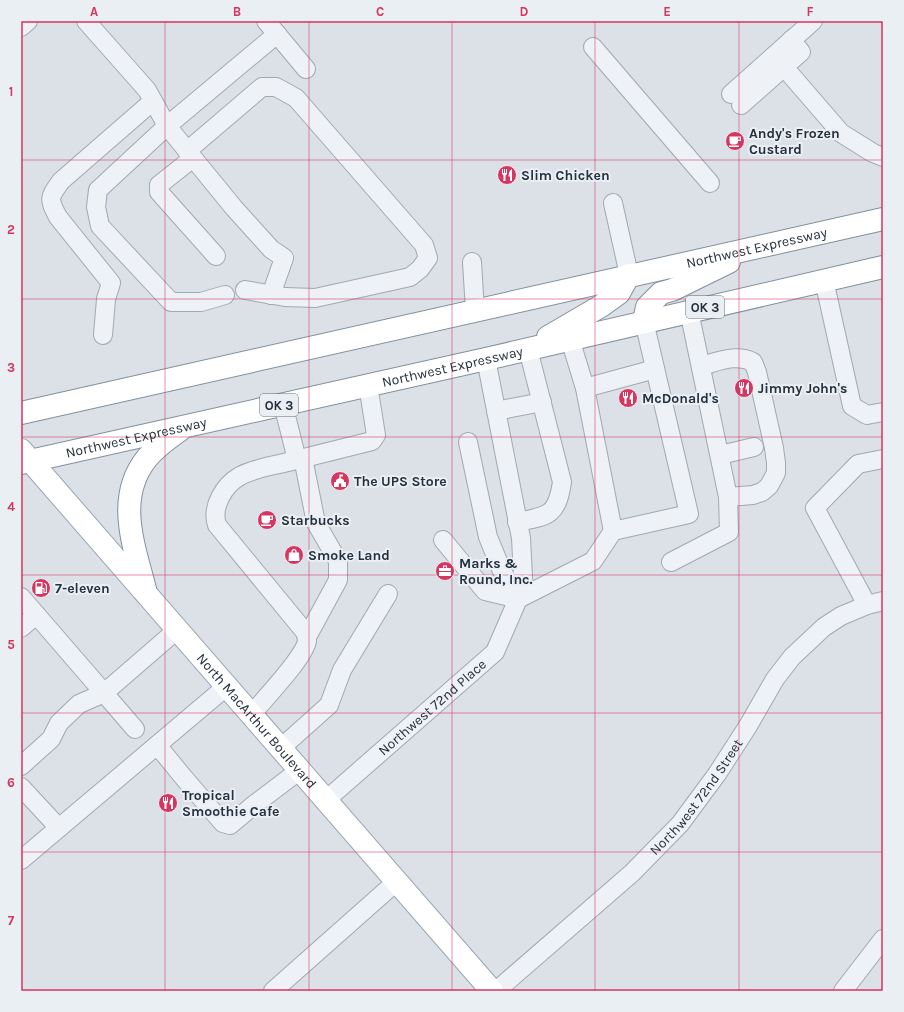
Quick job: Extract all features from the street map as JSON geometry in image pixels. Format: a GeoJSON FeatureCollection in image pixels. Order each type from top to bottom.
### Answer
{"type":"FeatureCollection","features":[{"type":"Feature","properties":{"kind":"main road","name":"Northwest Expressway"},"geometry":{"type":"LineString","coordinates":[[21,413],[883,219]]}},
{"type":"Feature","properties":{"kind":"main road"},"geometry":{"type":"LineString","coordinates":[[644,321],[647,308],[661,293],[672,290],[759,247]]}},
{"type":"Feature","properties":{"kind":"main road","name":"Northwest Expressway"},"geometry":{"type":"LineString","coordinates":[[24,458],[186,426],[486,359],[644,321],[883,267]]}},
{"type":"Feature","properties":{"kind":"main road"},"geometry":{"type":"LineString","coordinates":[[528,349],[601,306],[619,293],[630,275]]}},
{"type":"Feature","properties":{"kind":"main road"},"geometry":{"type":"LineString","coordinates":[[146,593],[132,532],[129,514],[129,500],[133,484],[140,468],[148,457],[160,445],[186,426]]}},
{"type":"Feature","properties":{"kind":"main road","name":"North MacArthur Boulevard"},"geometry":{"type":"LineString","coordinates":[[24,458],[178,629],[492,991]]}},
{"type":"Feature","properties":{"kind":"street"},"geometry":{"type":"LineString","coordinates":[[21,27],[28,21]]}},
{"type":"Feature","properties":{"kind":"street"},"geometry":{"type":"LineString","coordinates":[[86,21],[147,90],[167,126],[234,208],[271,249],[284,258],[271,295]]}},
{"type":"Feature","properties":{"kind":"street"},"geometry":{"type":"LineString","coordinates":[[266,21],[306,69]]}},
{"type":"Feature","properties":{"kind":"street"},"geometry":{"type":"LineString","coordinates":[[791,40],[801,52],[784,67],[736,100],[791,40],[813,21]]}},
{"type":"Feature","properties":{"kind":"street"},"geometry":{"type":"LineString","coordinates":[[225,295],[201,302],[171,302],[100,226],[96,207],[98,190],[167,126],[277,34]]}},
{"type":"Feature","properties":{"kind":"street"},"geometry":{"type":"LineString","coordinates":[[593,47],[710,183]]}},
{"type":"Feature","properties":{"kind":"street"},"geometry":{"type":"LineString","coordinates":[[241,64],[262,87],[276,88],[296,98],[424,245],[428,258],[420,269],[410,278],[315,298],[285,297],[246,290]]}},
{"type":"Feature","properties":{"kind":"street"},"geometry":{"type":"LineString","coordinates":[[784,67],[841,133],[873,153],[883,157]]}},
{"type":"Feature","properties":{"kind":"street"},"geometry":{"type":"LineString","coordinates":[[216,256],[159,192],[159,185],[262,87]]}},
{"type":"Feature","properties":{"kind":"street"},"geometry":{"type":"LineString","coordinates":[[103,335],[106,299],[110,283],[58,217],[52,206],[51,195],[61,181],[153,101]]}},
{"type":"Feature","properties":{"kind":"street"},"geometry":{"type":"LineString","coordinates":[[614,203],[630,275]]}},
{"type":"Feature","properties":{"kind":"street"},"geometry":{"type":"LineString","coordinates":[[472,262],[475,311]]}},
{"type":"Feature","properties":{"kind":"street"},"geometry":{"type":"LineString","coordinates":[[824,280],[852,406],[867,415],[883,412]]}},
{"type":"Feature","properties":{"kind":"street"},"geometry":{"type":"LineString","coordinates":[[671,562],[729,532],[728,497],[702,366],[689,311]]}},
{"type":"Feature","properties":{"kind":"street"},"geometry":{"type":"LineString","coordinates":[[612,531],[689,514],[644,321]]}},
{"type":"Feature","properties":{"kind":"street"},"geometry":{"type":"LineString","coordinates":[[443,540],[485,590],[518,599],[593,561],[612,531],[585,388],[570,339]]}},
{"type":"Feature","properties":{"kind":"street"},"geometry":{"type":"LineString","coordinates":[[517,522],[542,517],[553,511],[560,497],[562,482],[528,349]]}},
{"type":"Feature","properties":{"kind":"street"},"geometry":{"type":"LineString","coordinates":[[702,366],[730,359],[741,358],[753,362],[757,372],[774,448],[776,474],[769,486],[762,492],[753,495],[728,497]]}},
{"type":"Feature","properties":{"kind":"street","name":"Northwest 72nd Place"},"geometry":{"type":"LineString","coordinates":[[326,800],[496,652],[518,599],[523,577],[520,538],[486,359]]}},
{"type":"Feature","properties":{"kind":"street"},"geometry":{"type":"LineString","coordinates":[[585,388],[655,369]]}},
{"type":"Feature","properties":{"kind":"street"},"geometry":{"type":"LineString","coordinates":[[307,637],[305,632],[217,526],[214,518],[216,509],[221,497],[228,487],[240,476],[259,468],[372,441],[376,434],[368,385]]}},
{"type":"Feature","properties":{"kind":"street"},"geometry":{"type":"LineString","coordinates":[[496,411],[542,402]]}},
{"type":"Feature","properties":{"kind":"street"},"geometry":{"type":"LineString","coordinates":[[252,714],[300,657],[307,637],[338,580],[339,574],[338,561],[316,523],[300,459],[283,404]]}},
{"type":"Feature","properties":{"kind":"street"},"geometry":{"type":"LineString","coordinates":[[468,442],[488,537],[502,571],[518,599]]}},
{"type":"Feature","properties":{"kind":"street"},"geometry":{"type":"LineString","coordinates":[[720,455],[754,447]]}},
{"type":"Feature","properties":{"kind":"street"},"geometry":{"type":"LineString","coordinates":[[875,603],[815,508],[858,464],[883,459]]}},
{"type":"Feature","properties":{"kind":"street"},"geometry":{"type":"LineString","coordinates":[[281,748],[329,705],[342,670],[388,594]]}},
{"type":"Feature","properties":{"kind":"street"},"geometry":{"type":"LineString","coordinates":[[21,597],[135,729]]}},
{"type":"Feature","properties":{"kind":"street","name":"Northwest 72nd Street"},"geometry":{"type":"LineString","coordinates":[[496,991],[632,873],[680,824],[717,774],[748,726],[775,679],[792,657],[824,627],[841,616],[875,603]]}},
{"type":"Feature","properties":{"kind":"street"},"geometry":{"type":"LineString","coordinates":[[21,628],[36,615]]}},
{"type":"Feature","properties":{"kind":"street"},"geometry":{"type":"LineString","coordinates":[[21,766],[51,739],[59,723],[79,704],[104,693],[178,629]]}},
{"type":"Feature","properties":{"kind":"street"},"geometry":{"type":"LineString","coordinates":[[21,860],[227,686]]}},
{"type":"Feature","properties":{"kind":"street"},"geometry":{"type":"LineString","coordinates":[[157,745],[224,823],[230,825],[300,770]]}},
{"type":"Feature","properties":{"kind":"street"},"geometry":{"type":"LineString","coordinates":[[21,787],[59,828]]}},
{"type":"Feature","properties":{"kind":"street"},"geometry":{"type":"LineString","coordinates":[[273,991],[396,882]]}},
{"type":"Feature","properties":{"kind":"street"},"geometry":{"type":"LineString","coordinates":[[843,991],[883,939]]}},
{"type":"Feature","properties":{"kind":"place","name":"Andy's Frozen Custard"},"geometry":{"type":"Point","coordinates":[735,141]}},
{"type":"Feature","properties":{"kind":"place","name":"Slim Chicken"},"geometry":{"type":"Point","coordinates":[507,175]}},
{"type":"Feature","properties":{"kind":"place","name":"Jimmy John's"},"geometry":{"type":"Point","coordinates":[744,388]}},
{"type":"Feature","properties":{"kind":"place","name":"McDonald's"},"geometry":{"type":"Point","coordinates":[628,398]}},
{"type":"Feature","properties":{"kind":"place","name":"The UPS Store"},"geometry":{"type":"Point","coordinates":[340,481]}},
{"type":"Feature","properties":{"kind":"place","name":"Starbucks"},"geometry":{"type":"Point","coordinates":[267,520]}},
{"type":"Feature","properties":{"kind":"place","name":"Smoke Land"},"geometry":{"type":"Point","coordinates":[294,555]}},
{"type":"Feature","properties":{"kind":"place","name":"Marks & Round, Inc."},"geometry":{"type":"Point","coordinates":[445,571]}},
{"type":"Feature","properties":{"kind":"place","name":"7-eleven"},"geometry":{"type":"Point","coordinates":[41,588]}},
{"type":"Feature","properties":{"kind":"place","name":"Tropical Smoothie Cafe"},"geometry":{"type":"Point","coordinates":[168,803]}}]}
